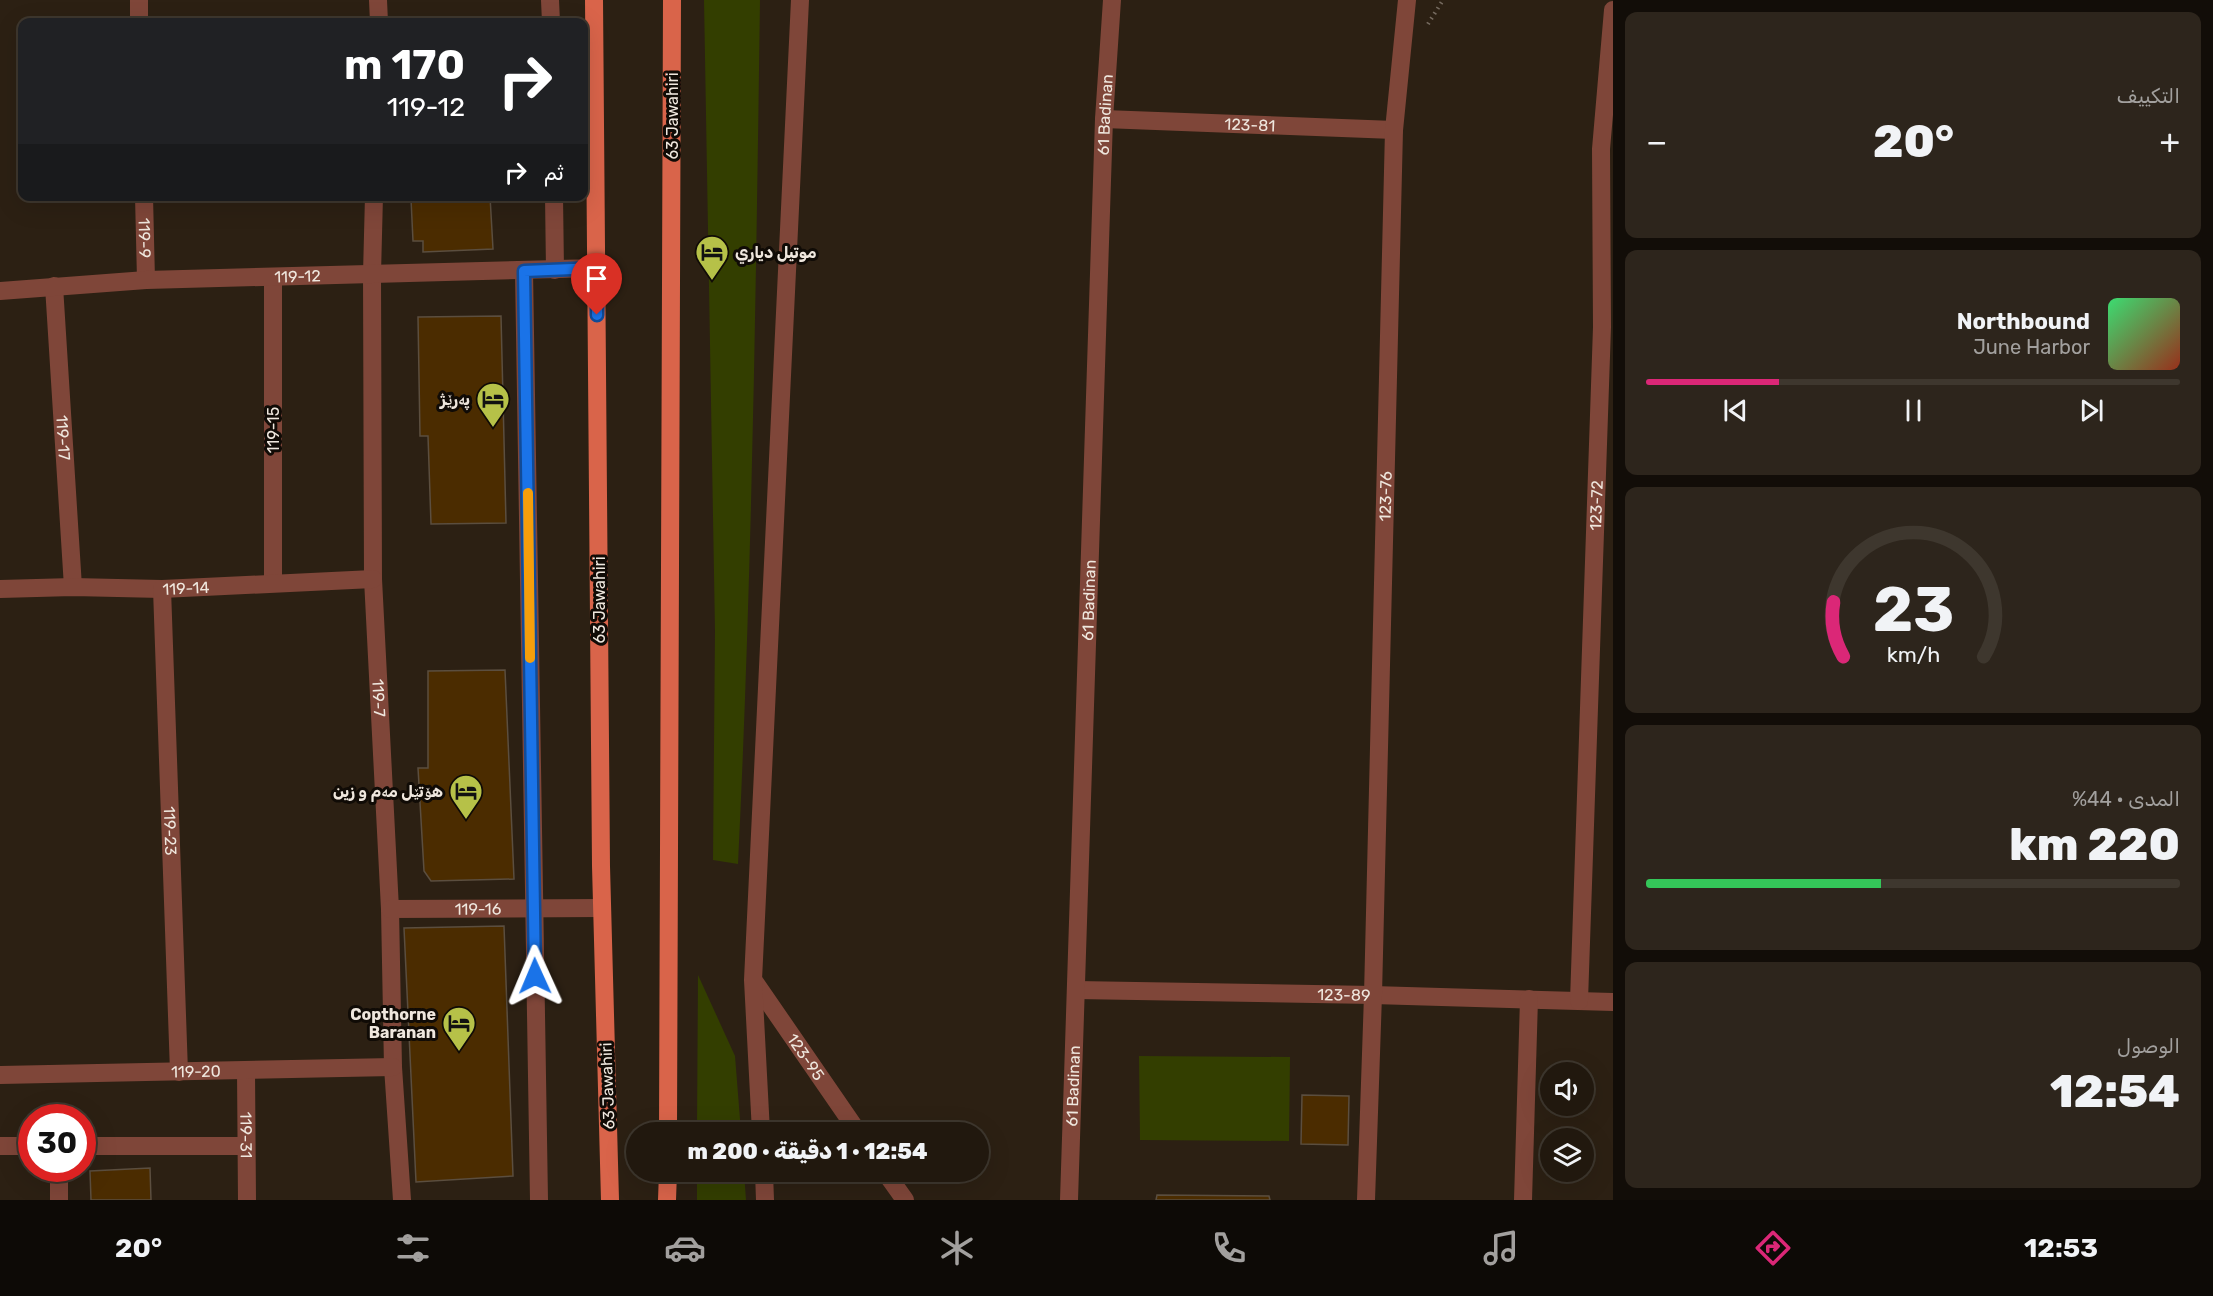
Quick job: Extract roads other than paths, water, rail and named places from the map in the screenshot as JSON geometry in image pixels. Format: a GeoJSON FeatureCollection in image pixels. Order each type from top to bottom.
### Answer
{"type":"FeatureCollection","features":[{"type":"Feature","properties":{"kind":"main road","name":"63 Jawahiri"},"geometry":{"type":"LineString","coordinates":[[594,0],[589,26],[597,268],[602,908],[610,1200]]}},
{"type":"Feature","properties":{"kind":"main road","name":"63 Jawahiri"},"geometry":{"type":"LineString","coordinates":[[668,1122],[672,0]]}},
{"type":"Feature","properties":{"kind":"main road"},"geometry":{"type":"LineString","coordinates":[[668,1182],[668,1200]]}},
{"type":"Feature","properties":{"kind":"street"},"geometry":{"type":"LineString","coordinates":[[139,0],[139,18]]}},
{"type":"Feature","properties":{"kind":"street"},"geometry":{"type":"LineString","coordinates":[[378,0],[379,18]]}},
{"type":"Feature","properties":{"kind":"street"},"geometry":{"type":"LineString","coordinates":[[550,0],[551,18]]}},
{"type":"Feature","properties":{"kind":"street"},"geometry":{"type":"LineString","coordinates":[[760,1122],[753,980],[800,0]]}},
{"type":"Feature","properties":{"kind":"street","name":"61 Badinan"},"geometry":{"type":"LineString","coordinates":[[1069,1200],[1104,119],[1112,0]]}},
{"type":"Feature","properties":{"kind":"street","name":"123-76"},"geometry":{"type":"LineString","coordinates":[[1366,1200],[1374,995],[1394,130],[1407,0]]}},
{"type":"Feature","properties":{"kind":"street","name":"123-72"},"geometry":{"type":"LineString","coordinates":[[1580,1001],[1608,325],[1601,149],[1613,10]]}},
{"type":"Feature","properties":{"kind":"street","name":"123-81"},"geometry":{"type":"LineString","coordinates":[[1104,119],[1394,130]]}},
{"type":"Feature","properties":{"kind":"street","name":"119-9"},"geometry":{"type":"LineString","coordinates":[[144,201],[146,280]]}},
{"type":"Feature","properties":{"kind":"street","name":"119-7"},"geometry":{"type":"LineString","coordinates":[[374,201],[373,579],[390,909],[393,1067],[402,1200]]}},
{"type":"Feature","properties":{"kind":"street"},"geometry":{"type":"LineString","coordinates":[[554,201],[555,270]]}},
{"type":"Feature","properties":{"kind":"street","name":"119-12"},"geometry":{"type":"LineString","coordinates":[[0,291],[146,280],[597,268]]}},
{"type":"Feature","properties":{"kind":"street"},"geometry":{"type":"LineString","coordinates":[[524,271],[539,1200]]}},
{"type":"Feature","properties":{"kind":"street","name":"119-15"},"geometry":{"type":"LineString","coordinates":[[273,278],[273,583]]}},
{"type":"Feature","properties":{"kind":"street","name":"119-17"},"geometry":{"type":"LineString","coordinates":[[54,286],[73,587]]}},
{"type":"Feature","properties":{"kind":"street","name":"119-14"},"geometry":{"type":"LineString","coordinates":[[0,589],[73,587],[162,589],[373,579]]}},
{"type":"Feature","properties":{"kind":"street","name":"119-23"},"geometry":{"type":"LineString","coordinates":[[162,589],[179,1072]]}},
{"type":"Feature","properties":{"kind":"street","name":"119-16"},"geometry":{"type":"LineString","coordinates":[[390,909],[602,908]]}},
{"type":"Feature","properties":{"kind":"street","name":"123-95"},"geometry":{"type":"LineString","coordinates":[[753,980],[851,1122]]}},
{"type":"Feature","properties":{"kind":"street","name":"123-89"},"geometry":{"type":"LineString","coordinates":[[1076,990],[1613,1002]]}},
{"type":"Feature","properties":{"kind":"street"},"geometry":{"type":"LineString","coordinates":[[1523,1200],[1529,999]]}},
{"type":"Feature","properties":{"kind":"street","name":"119-20"},"geometry":{"type":"LineString","coordinates":[[0,1075],[393,1067]]}},
{"type":"Feature","properties":{"kind":"street","name":"119-31"},"geometry":{"type":"LineString","coordinates":[[246,1071],[247,1200]]}},
{"type":"Feature","properties":{"kind":"street"},"geometry":{"type":"LineString","coordinates":[[0,1146],[18,1146]]}},
{"type":"Feature","properties":{"kind":"street"},"geometry":{"type":"LineString","coordinates":[[96,1146],[246,1146]]}},
{"type":"Feature","properties":{"kind":"street"},"geometry":{"type":"LineString","coordinates":[[59,1182],[59,1200]]}},
{"type":"Feature","properties":{"kind":"street"},"geometry":{"type":"LineString","coordinates":[[764,1182],[765,1200]]}},
{"type":"Feature","properties":{"kind":"street"},"geometry":{"type":"LineString","coordinates":[[892,1182],[905,1200]]}},
{"type":"Feature","properties":{"kind":"place","name":"موتيل دياري"},"geometry":{"type":"Point","coordinates":[712,281]}},
{"type":"Feature","properties":{"kind":"place","name":"پەرێژ"},"geometry":{"type":"Point","coordinates":[493,428]}},
{"type":"Feature","properties":{"kind":"place","name":"هۆتێل مەم و زین"},"geometry":{"type":"Point","coordinates":[466,820]}},
{"type":"Feature","properties":{"kind":"place","name":"Copthorne Baranan"},"geometry":{"type":"Point","coordinates":[459,1052]}}]}
